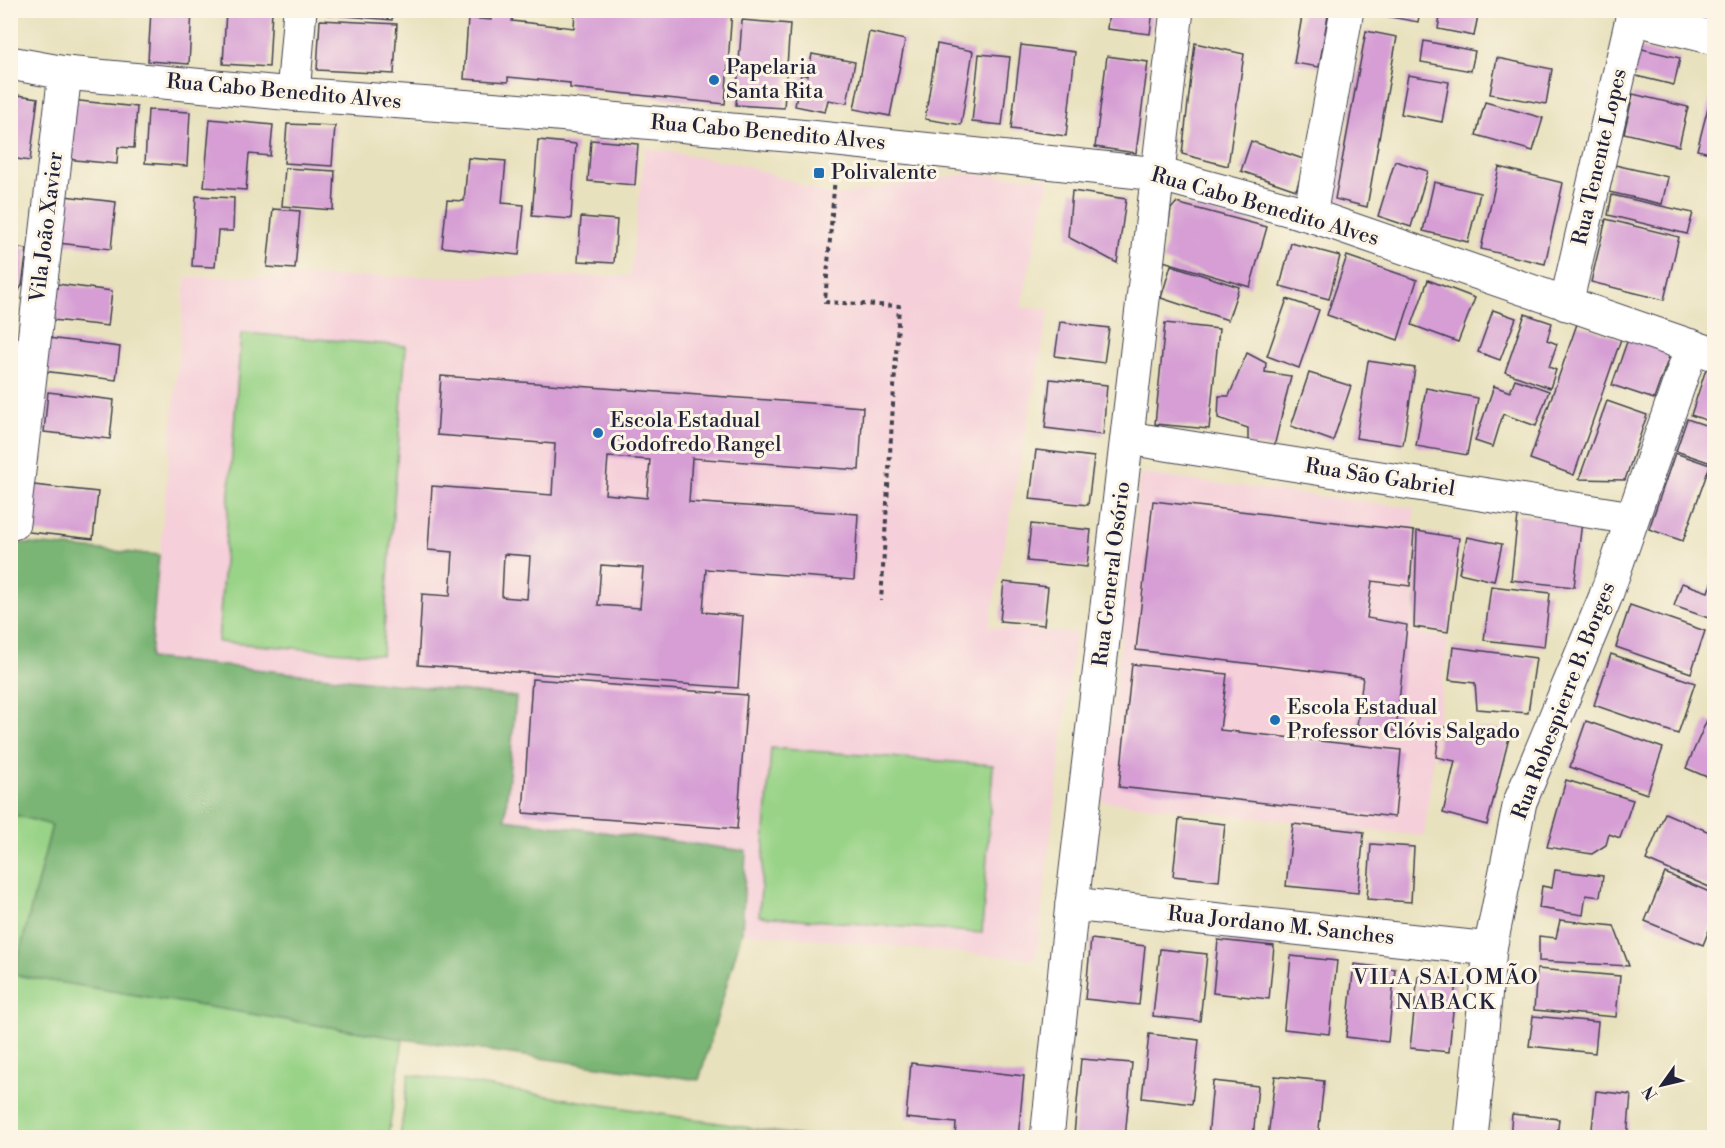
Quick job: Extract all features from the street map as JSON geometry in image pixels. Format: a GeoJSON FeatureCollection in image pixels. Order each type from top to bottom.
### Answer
{"type":"FeatureCollection","features":[{"type":"Feature","properties":{"kind":"street"},"geometry":{"type":"LineString","coordinates":[[293,94],[300,10]]}},
{"type":"Feature","properties":{"kind":"street","name":"Rua General Osório"},"geometry":{"type":"LineString","coordinates":[[1047,1137],[1072,904],[1177,10]]}},
{"type":"Feature","properties":{"kind":"street"},"geometry":{"type":"LineString","coordinates":[[1310,215],[1347,10]]}},
{"type":"Feature","properties":{"kind":"street"},"geometry":{"type":"LineString","coordinates":[[1633,14],[1714,38]]}},
{"type":"Feature","properties":{"kind":"street","name":"Rua Tenente Lopes"},"geometry":{"type":"LineString","coordinates":[[1566,304],[1633,14]]}},
{"type":"Feature","properties":{"kind":"street","name":"Rua Cabo Benedito Alves"},"geometry":{"type":"LineString","coordinates":[[10,63],[65,73],[840,140],[1158,174],[1310,215],[1703,350]]}},
{"type":"Feature","properties":{"kind":"street","name":"Vila João Xavier"},"geometry":{"type":"LineString","coordinates":[[13,524],[65,73]]}},
{"type":"Feature","properties":{"kind":"street","name":"Rua Robespierre B. Borges"},"geometry":{"type":"LineString","coordinates":[[1471,1137],[1490,949],[1520,802],[1605,598],[1632,518],[1703,350]]}},
{"type":"Feature","properties":{"kind":"street","name":"Rua São Gabriel"},"geometry":{"type":"LineString","coordinates":[[1128,438],[1632,518]]}},
{"type":"Feature","properties":{"kind":"street","name":"Rua Jordano M. Sanches"},"geometry":{"type":"LineString","coordinates":[[1072,904],[1490,949]]}},
{"type":"Feature","properties":{"kind":"path"},"geometry":{"type":"LineString","coordinates":[[840,140],[833,196],[825,302],[900,306],[882,601]]}},
{"type":"Feature","properties":{"kind":"shaded area","name":"Escola Estadual Godofredo Rangel"},"geometry":{"type":"Polygon","coordinates":[[[645,148],[744,165],[833,196],[965,174],[1049,178],[1021,307],[1049,310],[989,627],[1075,633],[1036,960],[742,932],[746,851],[504,819],[515,697],[150,658],[186,277],[630,276],[645,148]]]}},
{"type":"Feature","properties":{"kind":"shaded area","name":"Escola Estadual Professor Clóvis Salgado"},"geometry":{"type":"Polygon","coordinates":[[[1140,474],[1414,508],[1412,632],[1448,639],[1424,836],[1102,801],[1140,474]]]}},
{"type":"Feature","properties":{"kind":"green space"},"geometry":{"type":"Polygon","coordinates":[[[241,333],[406,346],[382,655],[218,642],[241,333]]]}},
{"type":"Feature","properties":{"kind":"green space"},"geometry":{"type":"Polygon","coordinates":[[[19,543],[159,555],[150,658],[516,697],[505,819],[746,851],[742,932],[699,1080],[403,1039],[14,975],[52,825],[11,814],[10,550],[19,543]]]}},
{"type":"Feature","properties":{"kind":"green space"},"geometry":{"type":"Polygon","coordinates":[[[771,748],[993,765],[982,933],[759,916],[771,748]]]}},
{"type":"Feature","properties":{"kind":"green space"},"geometry":{"type":"Polygon","coordinates":[[[11,814],[52,825],[15,975],[403,1039],[388,1137],[11,1138],[11,814]]]}},
{"type":"Feature","properties":{"kind":"green space"},"geometry":{"type":"Polygon","coordinates":[[[409,1074],[807,1137],[400,1137],[409,1074]]]}},
{"type":"Feature","properties":{"kind":"building"},"geometry":{"type":"Polygon","coordinates":[[[151,10],[192,10],[189,64],[148,61],[151,10]]]}},
{"type":"Feature","properties":{"kind":"building"},"geometry":{"type":"Polygon","coordinates":[[[226,10],[272,10],[269,67],[223,64],[226,10]]]}},
{"type":"Feature","properties":{"kind":"building"},"geometry":{"type":"Polygon","coordinates":[[[325,10],[393,10],[392,20],[324,14],[325,10]]]}},
{"type":"Feature","properties":{"kind":"building"},"geometry":{"type":"Polygon","coordinates":[[[492,10],[514,10],[512,21],[574,28],[575,10],[732,10],[725,104],[570,88],[570,83],[508,77],[508,82],[464,79],[468,18],[491,20],[492,10]]]}},
{"type":"Feature","properties":{"kind":"building"},"geometry":{"type":"Polygon","coordinates":[[[1109,10],[1153,10],[1150,34],[1107,29],[1109,10]]]}},
{"type":"Feature","properties":{"kind":"building"},"geometry":{"type":"Polygon","coordinates":[[[1303,10],[1329,10],[1319,67],[1294,63],[1303,10]]]}},
{"type":"Feature","properties":{"kind":"building"},"geometry":{"type":"Polygon","coordinates":[[[1369,10],[1420,10],[1418,22],[1368,13],[1369,10]]]}},
{"type":"Feature","properties":{"kind":"building"},"geometry":{"type":"Polygon","coordinates":[[[1441,10],[1479,10],[1474,36],[1438,29],[1441,10]]]}},
{"type":"Feature","properties":{"kind":"building"},"geometry":{"type":"Polygon","coordinates":[[[1674,10],[1705,10],[1703,18],[1674,10]]]}},
{"type":"Feature","properties":{"kind":"building"},"geometry":{"type":"Polygon","coordinates":[[[320,20],[397,24],[394,74],[317,70],[320,20]]]}},
{"type":"Feature","properties":{"kind":"building"},"geometry":{"type":"Polygon","coordinates":[[[742,20],[790,24],[784,108],[736,105],[742,20]]]}},
{"type":"Feature","properties":{"kind":"building"},"geometry":{"type":"Polygon","coordinates":[[[1366,31],[1397,37],[1367,207],[1335,199],[1366,31]]]}},
{"type":"Feature","properties":{"kind":"building"},"geometry":{"type":"Polygon","coordinates":[[[869,32],[905,40],[890,116],[854,109],[869,32]]]}},
{"type":"Feature","properties":{"kind":"building"},"geometry":{"type":"Polygon","coordinates":[[[1424,41],[1475,51],[1471,71],[1421,62],[1424,41]]]}},
{"type":"Feature","properties":{"kind":"building"},"geometry":{"type":"Polygon","coordinates":[[[1195,43],[1244,54],[1228,166],[1182,154],[1195,43]]]}},
{"type":"Feature","properties":{"kind":"building"},"geometry":{"type":"Polygon","coordinates":[[[937,44],[973,51],[961,125],[925,119],[937,44]]]}},
{"type":"Feature","properties":{"kind":"building"},"geometry":{"type":"Polygon","coordinates":[[[1021,45],[1075,52],[1066,136],[1011,129],[1021,45]]]}},
{"type":"Feature","properties":{"kind":"building"},"geometry":{"type":"Polygon","coordinates":[[[1638,48],[1680,58],[1674,85],[1632,75],[1638,48]]]}},
{"type":"Feature","properties":{"kind":"building"},"geometry":{"type":"Polygon","coordinates":[[[812,54],[855,62],[847,103],[828,100],[825,112],[795,106],[801,74],[808,76],[812,54]]]}},
{"type":"Feature","properties":{"kind":"building"},"geometry":{"type":"Polygon","coordinates":[[[979,54],[1010,57],[1002,125],[972,122],[979,54]]]}},
{"type":"Feature","properties":{"kind":"building"},"geometry":{"type":"Polygon","coordinates":[[[1107,56],[1148,62],[1136,153],[1095,147],[1107,56]]]}},
{"type":"Feature","properties":{"kind":"building"},"geometry":{"type":"Polygon","coordinates":[[[1497,58],[1552,69],[1546,104],[1490,94],[1497,58]]]}},
{"type":"Feature","properties":{"kind":"building"},"geometry":{"type":"Polygon","coordinates":[[[1408,75],[1449,82],[1442,122],[1401,114],[1408,75]]]}},
{"type":"Feature","properties":{"kind":"building"},"geometry":{"type":"Polygon","coordinates":[[[1714,84],[1714,154],[1697,150],[1714,84]]]}},
{"type":"Feature","properties":{"kind":"building"},"geometry":{"type":"Polygon","coordinates":[[[10,94],[38,98],[30,161],[10,158],[10,94]]]}},
{"type":"Feature","properties":{"kind":"building"},"geometry":{"type":"Polygon","coordinates":[[[1633,94],[1688,107],[1679,146],[1624,133],[1633,94]]]}},
{"type":"Feature","properties":{"kind":"building"},"geometry":{"type":"Polygon","coordinates":[[[70,100],[137,107],[134,148],[118,147],[117,164],[65,159],[70,100]]]}},
{"type":"Feature","properties":{"kind":"building"},"geometry":{"type":"Polygon","coordinates":[[[1485,102],[1543,118],[1533,151],[1476,135],[1485,102]]]}},
{"type":"Feature","properties":{"kind":"building"},"geometry":{"type":"Polygon","coordinates":[[[148,110],[190,112],[187,166],[145,163],[148,110]]]}},
{"type":"Feature","properties":{"kind":"building"},"geometry":{"type":"Polygon","coordinates":[[[210,119],[273,125],[270,156],[249,154],[246,190],[204,187],[210,119]]]}},
{"type":"Feature","properties":{"kind":"building"},"geometry":{"type":"Polygon","coordinates":[[[287,124],[335,126],[332,166],[284,163],[287,124]]]}},
{"type":"Feature","properties":{"kind":"building"},"geometry":{"type":"Polygon","coordinates":[[[538,140],[576,144],[571,219],[532,216],[538,140]]]}},
{"type":"Feature","properties":{"kind":"building"},"geometry":{"type":"Polygon","coordinates":[[[591,140],[638,144],[635,185],[588,181],[591,140]]]}},
{"type":"Feature","properties":{"kind":"building"},"geometry":{"type":"Polygon","coordinates":[[[1251,141],[1306,160],[1296,190],[1241,171],[1251,141]]]}},
{"type":"Feature","properties":{"kind":"building"},"geometry":{"type":"Polygon","coordinates":[[[468,158],[506,161],[502,203],[524,205],[519,255],[442,247],[447,200],[464,201],[468,158]]]}},
{"type":"Feature","properties":{"kind":"building"},"geometry":{"type":"Polygon","coordinates":[[[1395,161],[1428,171],[1411,227],[1378,216],[1395,161]]]}},
{"type":"Feature","properties":{"kind":"building"},"geometry":{"type":"Polygon","coordinates":[[[1615,165],[1668,177],[1662,204],[1609,192],[1615,165]]]}},
{"type":"Feature","properties":{"kind":"building"},"geometry":{"type":"Polygon","coordinates":[[[1499,167],[1563,183],[1545,264],[1481,249],[1499,167]]]}},
{"type":"Feature","properties":{"kind":"building"},"geometry":{"type":"Polygon","coordinates":[[[285,168],[335,171],[333,210],[282,206],[285,168]]]}},
{"type":"Feature","properties":{"kind":"building"},"geometry":{"type":"Polygon","coordinates":[[[1434,182],[1480,193],[1468,242],[1423,231],[1434,182]]]}},
{"type":"Feature","properties":{"kind":"building"},"geometry":{"type":"Polygon","coordinates":[[[1072,191],[1126,199],[1117,263],[1068,237],[1072,191]]]}},
{"type":"Feature","properties":{"kind":"building"},"geometry":{"type":"Polygon","coordinates":[[[1612,195],[1693,213],[1687,234],[1608,215],[1612,195]]]}},
{"type":"Feature","properties":{"kind":"building"},"geometry":{"type":"Polygon","coordinates":[[[64,196],[116,202],[111,249],[58,243],[64,196]]]}},
{"type":"Feature","properties":{"kind":"building"},"geometry":{"type":"Polygon","coordinates":[[[196,196],[234,198],[233,231],[218,231],[215,267],[192,266],[196,196]]]}},
{"type":"Feature","properties":{"kind":"building"},"geometry":{"type":"Polygon","coordinates":[[[1176,203],[1267,227],[1250,287],[1163,261],[1171,209],[1176,203]]]}},
{"type":"Feature","properties":{"kind":"building"},"geometry":{"type":"Polygon","coordinates":[[[273,209],[300,211],[295,269],[267,267],[273,209]]]}},
{"type":"Feature","properties":{"kind":"building"},"geometry":{"type":"Polygon","coordinates":[[[581,217],[617,220],[614,263],[578,261],[581,217]]]}},
{"type":"Feature","properties":{"kind":"building"},"geometry":{"type":"Polygon","coordinates":[[[1606,219],[1679,237],[1664,300],[1591,282],[1606,219]]]}},
{"type":"Feature","properties":{"kind":"building"},"geometry":{"type":"Polygon","coordinates":[[[1291,243],[1340,256],[1329,299],[1280,286],[1291,243]]]}},
{"type":"Feature","properties":{"kind":"building"},"geometry":{"type":"Polygon","coordinates":[[[11,247],[27,249],[22,285],[10,307],[11,247]]]}},
{"type":"Feature","properties":{"kind":"building"},"geometry":{"type":"Polygon","coordinates":[[[1347,256],[1417,280],[1398,340],[1327,315],[1347,256]]]}},
{"type":"Feature","properties":{"kind":"building"},"geometry":{"type":"Polygon","coordinates":[[[1171,265],[1239,287],[1228,320],[1161,298],[1171,265]]]}},
{"type":"Feature","properties":{"kind":"building"},"geometry":{"type":"Polygon","coordinates":[[[1428,280],[1475,298],[1458,342],[1412,325],[1428,280]]]}},
{"type":"Feature","properties":{"kind":"building"},"geometry":{"type":"Polygon","coordinates":[[[57,284],[112,291],[108,326],[53,320],[57,284]]]}},
{"type":"Feature","properties":{"kind":"building"},"geometry":{"type":"Polygon","coordinates":[[[1287,299],[1319,310],[1299,368],[1267,356],[1287,299]]]}},
{"type":"Feature","properties":{"kind":"building"},"geometry":{"type":"Polygon","coordinates":[[[1493,310],[1516,318],[1500,360],[1478,352],[1493,310]]]}},
{"type":"Feature","properties":{"kind":"building"},"geometry":{"type":"Polygon","coordinates":[[[1525,314],[1552,323],[1547,340],[1557,344],[1549,367],[1556,370],[1550,388],[1505,372],[1525,314]]]}},
{"type":"Feature","properties":{"kind":"building"},"geometry":{"type":"Polygon","coordinates":[[[1060,322],[1109,328],[1104,363],[1055,356],[1060,322]]]}},
{"type":"Feature","properties":{"kind":"building"},"geometry":{"type":"Polygon","coordinates":[[[1165,323],[1219,329],[1209,429],[1155,424],[1165,323]]]}},
{"type":"Feature","properties":{"kind":"building"},"geometry":{"type":"Polygon","coordinates":[[[1577,324],[1621,339],[1574,475],[1530,459],[1577,324]]]}},
{"type":"Feature","properties":{"kind":"building"},"geometry":{"type":"Polygon","coordinates":[[[1629,336],[1671,351],[1654,399],[1612,385],[1629,336]]]}},
{"type":"Feature","properties":{"kind":"building"},"geometry":{"type":"Polygon","coordinates":[[[48,338],[120,347],[116,380],[43,371],[48,338]]]}},
{"type":"Feature","properties":{"kind":"building"},"geometry":{"type":"Polygon","coordinates":[[[1247,353],[1266,363],[1265,372],[1291,376],[1274,447],[1248,445],[1248,428],[1218,418],[1219,396],[1229,396],[1247,353]]]}},
{"type":"Feature","properties":{"kind":"building"},"geometry":{"type":"Polygon","coordinates":[[[1368,361],[1415,368],[1403,445],[1356,438],[1368,361]]]}},
{"type":"Feature","properties":{"kind":"building"},"geometry":{"type":"Polygon","coordinates":[[[1707,366],[1714,369],[1714,423],[1691,415],[1707,366]]]}},
{"type":"Feature","properties":{"kind":"building"},"geometry":{"type":"Polygon","coordinates":[[[1309,373],[1351,386],[1333,441],[1291,426],[1309,373]]]}},
{"type":"Feature","properties":{"kind":"building"},"geometry":{"type":"Polygon","coordinates":[[[441,376],[863,407],[859,470],[692,458],[689,502],[858,514],[854,580],[706,569],[703,612],[743,616],[738,688],[418,665],[422,594],[450,596],[453,552],[428,550],[432,486],[552,495],[555,444],[437,435],[441,376]],[[608,457],[605,494],[647,498],[650,460],[608,457]],[[504,554],[502,597],[527,599],[530,556],[504,554]],[[601,565],[598,605],[640,608],[643,568],[601,565]]]}},
{"type":"Feature","properties":{"kind":"building"},"geometry":{"type":"Polygon","coordinates":[[[1050,379],[1107,385],[1103,435],[1045,428],[1050,379]]]}},
{"type":"Feature","properties":{"kind":"building"},"geometry":{"type":"Polygon","coordinates":[[[1515,379],[1549,391],[1536,426],[1503,414],[1493,447],[1475,441],[1494,386],[1510,392],[1515,379]]]}},
{"type":"Feature","properties":{"kind":"building"},"geometry":{"type":"Polygon","coordinates":[[[1426,388],[1478,398],[1467,455],[1416,446],[1426,388]]]}},
{"type":"Feature","properties":{"kind":"building"},"geometry":{"type":"Polygon","coordinates":[[[48,392],[114,400],[110,439],[44,432],[48,392]]]}},
{"type":"Feature","properties":{"kind":"building"},"geometry":{"type":"Polygon","coordinates":[[[1607,401],[1647,415],[1625,480],[1579,479],[1607,401]]]}},
{"type":"Feature","properties":{"kind":"building"},"geometry":{"type":"Polygon","coordinates":[[[1687,419],[1714,428],[1714,464],[1676,451],[1687,419]]]}},
{"type":"Feature","properties":{"kind":"building"},"geometry":{"type":"Polygon","coordinates":[[[1036,450],[1094,457],[1088,505],[1030,499],[1036,450]]]}},
{"type":"Feature","properties":{"kind":"building"},"geometry":{"type":"Polygon","coordinates":[[[1675,453],[1710,465],[1683,541],[1649,529],[1675,453]]]}},
{"type":"Feature","properties":{"kind":"building"},"geometry":{"type":"Polygon","coordinates":[[[24,484],[98,492],[93,539],[20,531],[24,484]]]}},
{"type":"Feature","properties":{"kind":"building"},"geometry":{"type":"Polygon","coordinates":[[[1153,501],[1414,531],[1410,586],[1372,581],[1367,618],[1407,625],[1396,731],[1357,726],[1363,677],[1136,650],[1153,501]]]}},
{"type":"Feature","properties":{"kind":"building"},"geometry":{"type":"Polygon","coordinates":[[[1518,515],[1582,522],[1574,587],[1511,580],[1518,515]]]}},
{"type":"Feature","properties":{"kind":"building"},"geometry":{"type":"Polygon","coordinates":[[[1031,524],[1091,530],[1087,567],[1027,561],[1031,524]]]}},
{"type":"Feature","properties":{"kind":"building"},"geometry":{"type":"Polygon","coordinates":[[[1417,531],[1459,538],[1448,632],[1414,627],[1417,531]]]}},
{"type":"Feature","properties":{"kind":"building"},"geometry":{"type":"Polygon","coordinates":[[[1467,537],[1502,544],[1494,581],[1459,573],[1467,537]]]}},
{"type":"Feature","properties":{"kind":"building"},"geometry":{"type":"Polygon","coordinates":[[[1714,574],[1714,620],[1674,606],[1682,583],[1708,592],[1714,574]]]}},
{"type":"Feature","properties":{"kind":"building"},"geometry":{"type":"Polygon","coordinates":[[[1004,582],[1048,587],[1044,625],[1000,621],[1004,582]]]}},
{"type":"Feature","properties":{"kind":"building"},"geometry":{"type":"Polygon","coordinates":[[[1491,586],[1550,593],[1544,647],[1484,640],[1491,586]]]}},
{"type":"Feature","properties":{"kind":"building"},"geometry":{"type":"Polygon","coordinates":[[[1630,605],[1705,631],[1691,673],[1616,647],[1630,605]]]}},
{"type":"Feature","properties":{"kind":"building"},"geometry":{"type":"Polygon","coordinates":[[[1453,647],[1536,658],[1528,713],[1477,709],[1475,683],[1449,680],[1453,647]]]}},
{"type":"Feature","properties":{"kind":"building"},"geometry":{"type":"Polygon","coordinates":[[[1611,654],[1695,683],[1678,734],[1594,705],[1611,654]]]}},
{"type":"Feature","properties":{"kind":"building"},"geometry":{"type":"Polygon","coordinates":[[[1132,664],[1227,674],[1220,730],[1401,750],[1395,817],[1119,787],[1132,664]]]}},
{"type":"Feature","properties":{"kind":"building"},"geometry":{"type":"Polygon","coordinates":[[[532,679],[747,695],[737,829],[523,813],[532,679]]]}},
{"type":"Feature","properties":{"kind":"building"},"geometry":{"type":"Polygon","coordinates":[[[1707,720],[1714,724],[1714,780],[1686,768],[1707,720]]]}},
{"type":"Feature","properties":{"kind":"building"},"geometry":{"type":"Polygon","coordinates":[[[1586,721],[1663,748],[1647,794],[1570,767],[1586,721]]]}},
{"type":"Feature","properties":{"kind":"building"},"geometry":{"type":"Polygon","coordinates":[[[1440,727],[1511,730],[1487,825],[1443,813],[1455,761],[1436,757],[1440,727]]]}},
{"type":"Feature","properties":{"kind":"building"},"geometry":{"type":"Polygon","coordinates":[[[1566,780],[1633,800],[1620,838],[1609,834],[1606,845],[1592,854],[1547,847],[1566,780]]]}},
{"type":"Feature","properties":{"kind":"building"},"geometry":{"type":"Polygon","coordinates":[[[1665,813],[1714,834],[1714,889],[1646,860],[1665,813]]]}},
{"type":"Feature","properties":{"kind":"building"},"geometry":{"type":"Polygon","coordinates":[[[1179,819],[1225,824],[1219,881],[1173,876],[1179,819]]]}},
{"type":"Feature","properties":{"kind":"building"},"geometry":{"type":"Polygon","coordinates":[[[1293,824],[1364,832],[1358,893],[1286,886],[1293,824]]]}},
{"type":"Feature","properties":{"kind":"building"},"geometry":{"type":"Polygon","coordinates":[[[1371,844],[1414,847],[1411,902],[1367,899],[1371,844]]]}},
{"type":"Feature","properties":{"kind":"building"},"geometry":{"type":"Polygon","coordinates":[[[1555,870],[1603,876],[1600,897],[1586,895],[1583,915],[1539,908],[1542,886],[1552,888],[1555,870]]]}},
{"type":"Feature","properties":{"kind":"building"},"geometry":{"type":"Polygon","coordinates":[[[1665,873],[1714,894],[1714,918],[1703,945],[1645,921],[1665,873]]]}},
{"type":"Feature","properties":{"kind":"building"},"geometry":{"type":"Polygon","coordinates":[[[1560,920],[1614,926],[1629,966],[1539,961],[1539,936],[1556,938],[1560,920]]]}},
{"type":"Feature","properties":{"kind":"building"},"geometry":{"type":"Polygon","coordinates":[[[1091,939],[1145,946],[1139,1005],[1085,999],[1091,939]]]}},
{"type":"Feature","properties":{"kind":"building"},"geometry":{"type":"Polygon","coordinates":[[[1218,940],[1274,946],[1269,999],[1213,993],[1218,940]]]}},
{"type":"Feature","properties":{"kind":"building"},"geometry":{"type":"Polygon","coordinates":[[[1160,949],[1207,954],[1200,1021],[1153,1016],[1160,949]]]}},
{"type":"Feature","properties":{"kind":"building"},"geometry":{"type":"Polygon","coordinates":[[[1291,956],[1337,961],[1329,1034],[1284,1029],[1291,956]]]}},
{"type":"Feature","properties":{"kind":"building"},"geometry":{"type":"Polygon","coordinates":[[[1354,964],[1395,969],[1388,1042],[1346,1037],[1354,964]]]}},
{"type":"Feature","properties":{"kind":"building"},"geometry":{"type":"Polygon","coordinates":[[[1537,969],[1620,976],[1616,1017],[1534,1010],[1537,969]]]}},
{"type":"Feature","properties":{"kind":"building"},"geometry":{"type":"Polygon","coordinates":[[[1418,976],[1456,980],[1449,1052],[1410,1048],[1418,976]]]}},
{"type":"Feature","properties":{"kind":"building"},"geometry":{"type":"Polygon","coordinates":[[[1533,1016],[1598,1022],[1595,1053],[1529,1046],[1533,1016]]]}},
{"type":"Feature","properties":{"kind":"building"},"geometry":{"type":"Polygon","coordinates":[[[1149,1034],[1199,1040],[1192,1104],[1142,1098],[1149,1034]]]}},
{"type":"Feature","properties":{"kind":"building"},"geometry":{"type":"Polygon","coordinates":[[[1081,1059],[1132,1063],[1125,1138],[1074,1135],[1081,1059]]]}},
{"type":"Feature","properties":{"kind":"building"},"geometry":{"type":"Polygon","coordinates":[[[911,1063],[1024,1076],[1018,1138],[955,1138],[956,1123],[906,1118],[911,1063]]]}},
{"type":"Feature","properties":{"kind":"building"},"geometry":{"type":"Polygon","coordinates":[[[1275,1076],[1324,1081],[1318,1138],[1268,1138],[1275,1076]]]}},
{"type":"Feature","properties":{"kind":"building"},"geometry":{"type":"Polygon","coordinates":[[[1213,1081],[1258,1086],[1253,1138],[1208,1138],[1213,1081]]]}},
{"type":"Feature","properties":{"kind":"building"},"geometry":{"type":"Polygon","coordinates":[[[1596,1091],[1631,1095],[1627,1138],[1591,1138],[1596,1091]]]}},
{"type":"Feature","properties":{"kind":"building"},"geometry":{"type":"Polygon","coordinates":[[[1512,1114],[1559,1119],[1557,1138],[1510,1138],[1512,1114]]]}},
{"type":"Feature","properties":{"kind":"place","name":"Papelaria Santa Rita"},"geometry":{"type":"Point","coordinates":[714,80]}},
{"type":"Feature","properties":{"kind":"place","name":"Polivalente"},"geometry":{"type":"Point","coordinates":[819,173]}},
{"type":"Feature","properties":{"kind":"place","name":"Escola Estadual Godofredo Rangel"},"geometry":{"type":"Point","coordinates":[598,433]}},
{"type":"Feature","properties":{"kind":"place","name":"Escola Estadual Professor Clóvis Salgado"},"geometry":{"type":"Point","coordinates":[1275,720]}},
{"type":"Feature","properties":{"kind":"district","name":"VILA SALOMÃO NABACK"},"geometry":{"type":"Point","coordinates":[1446,990]}}]}
